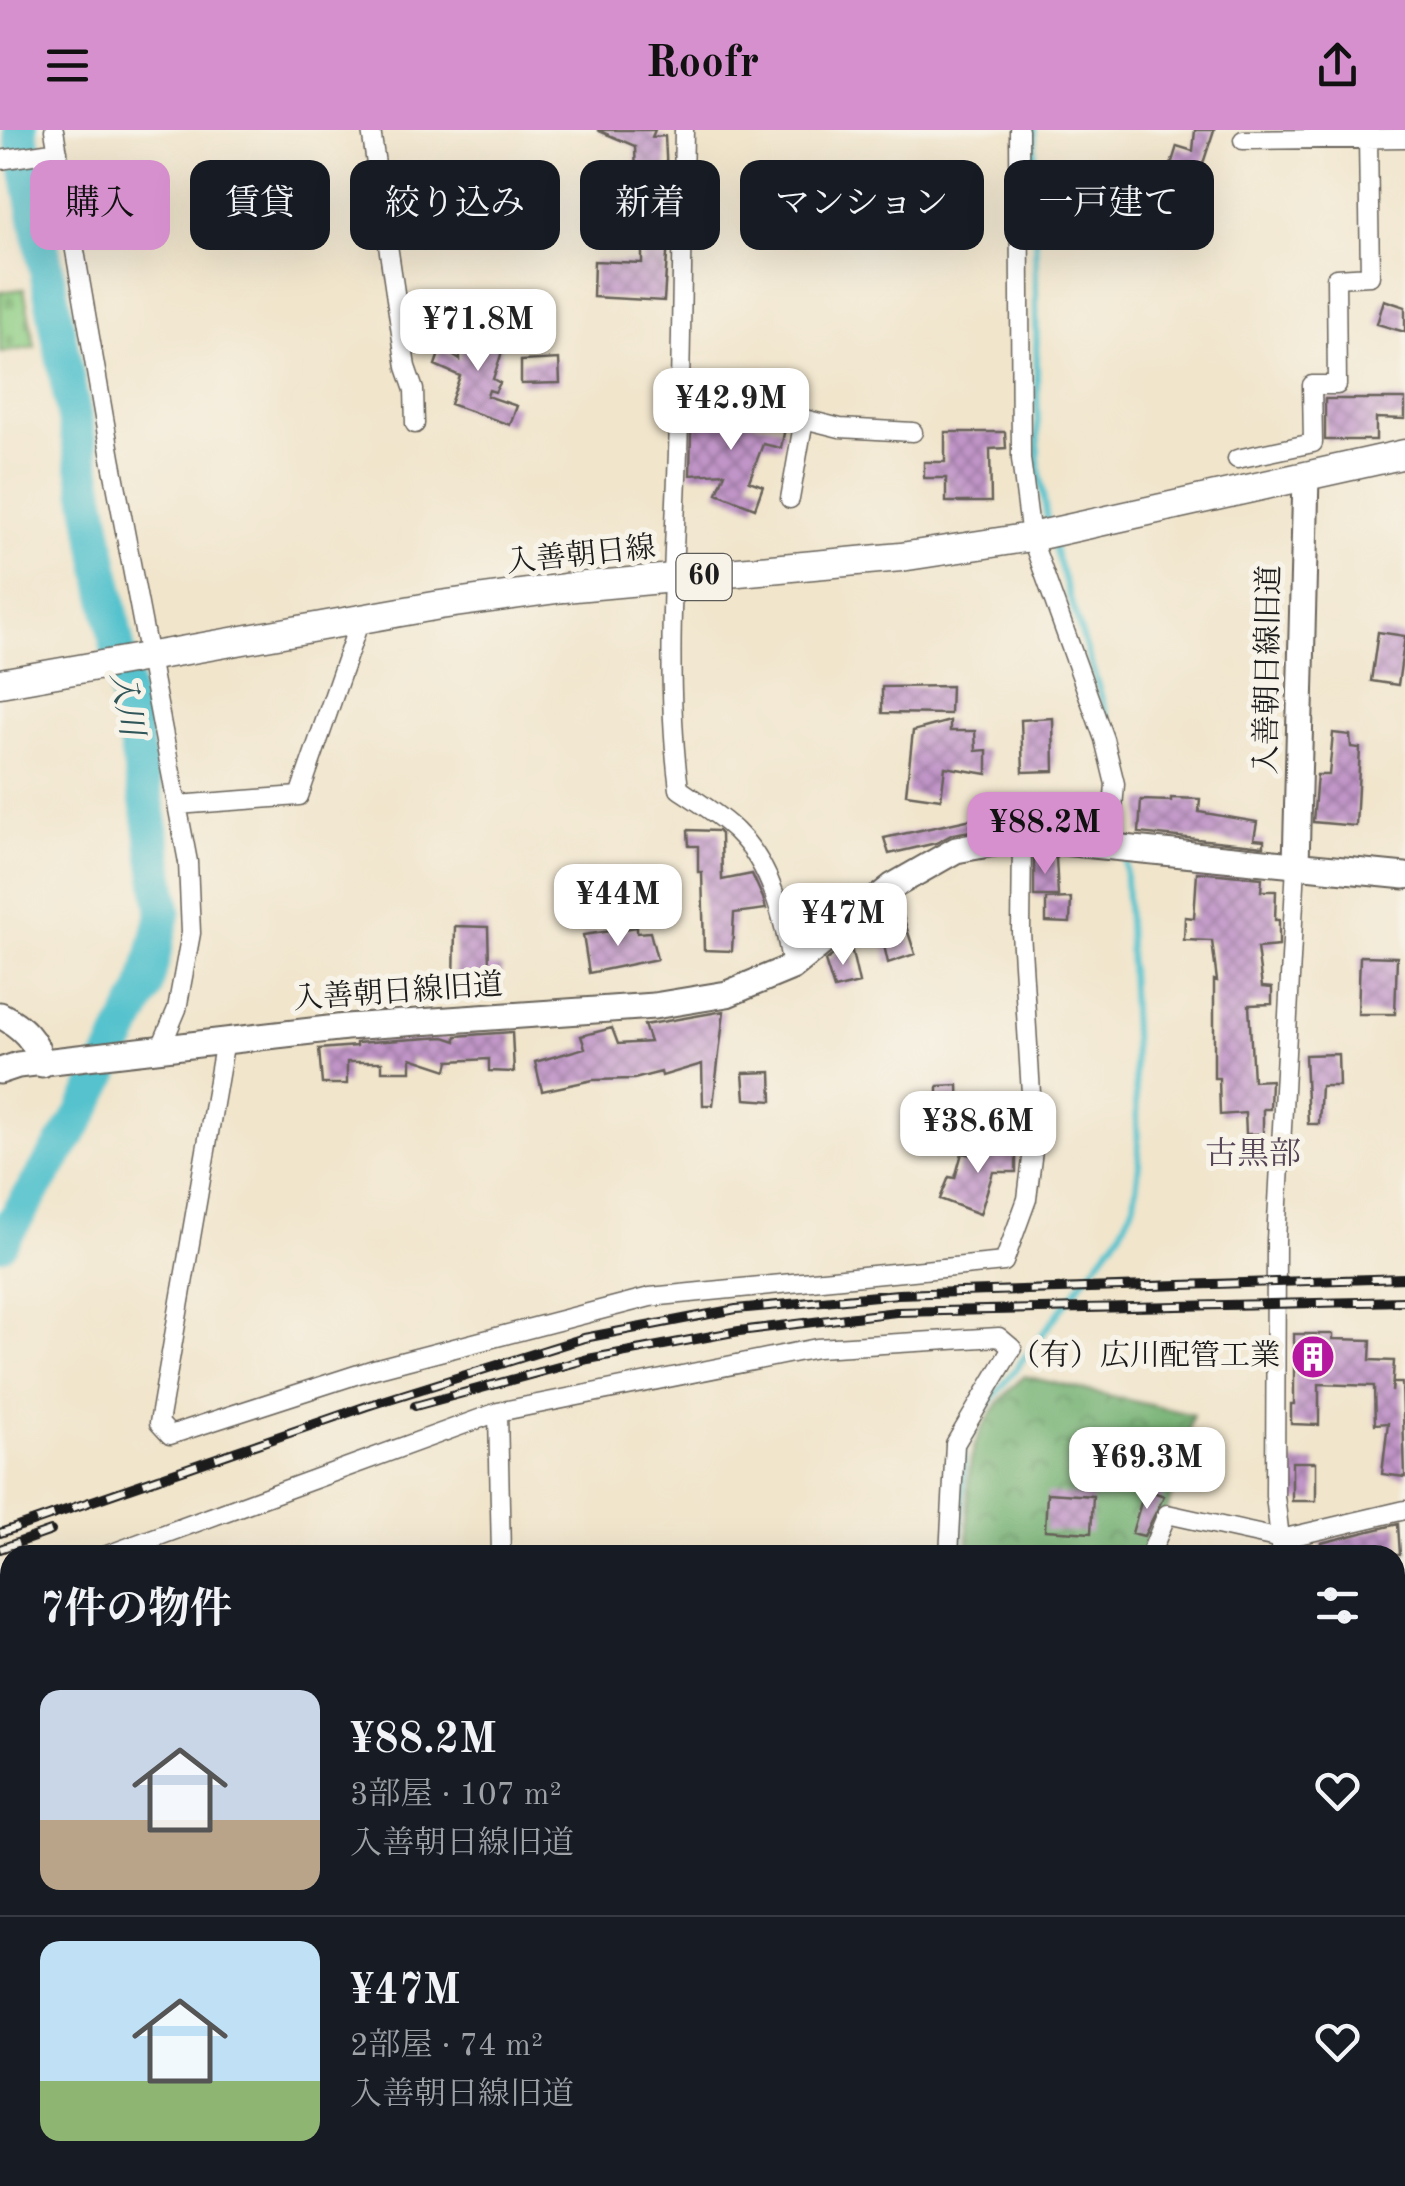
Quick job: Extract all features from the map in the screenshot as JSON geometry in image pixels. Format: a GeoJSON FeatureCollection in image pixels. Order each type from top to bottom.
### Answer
{"type":"FeatureCollection","features":[{"type":"Feature","properties":{"kind":"main road","name":"入善朝日線"},"geometry":{"type":"LineString","coordinates":[[0,683],[362,617],[564,588],[901,556],[1031,537],[1405,454]]}},
{"type":"Feature","properties":{"kind":"street"},"geometry":{"type":"LineString","coordinates":[[54,130],[188,862],[191,933],[176,1009],[153,1048]]}},
{"type":"Feature","properties":{"kind":"street"},"geometry":{"type":"LineString","coordinates":[[371,130],[406,367],[414,390],[415,424]]}},
{"type":"Feature","properties":{"kind":"street"},"geometry":{"type":"LineString","coordinates":[[684,130],[673,580],[675,755],[679,789],[739,833],[782,910],[792,967]]}},
{"type":"Feature","properties":{"kind":"street"},"geometry":{"type":"LineString","coordinates":[[1019,130],[1021,459],[1031,537],[1104,738],[1115,784],[1110,845]]}},
{"type":"Feature","properties":{"kind":"street"},"geometry":{"type":"LineString","coordinates":[[1237,459],[1312,443],[1312,385],[1337,385],[1336,278],[1370,276],[1368,138]]}},
{"type":"Feature","properties":{"kind":"street"},"geometry":{"type":"LineString","coordinates":[[1243,140],[1405,138]]}},
{"type":"Feature","properties":{"kind":"street"},"geometry":{"type":"LineString","coordinates":[[0,160],[58,151]]}},
{"type":"Feature","properties":{"kind":"street"},"geometry":{"type":"LineString","coordinates":[[680,394],[840,428],[913,432]]}},
{"type":"Feature","properties":{"kind":"street"},"geometry":{"type":"LineString","coordinates":[[790,499],[804,418]]}},
{"type":"Feature","properties":{"kind":"street","name":"入善朝日線旧道"},"geometry":{"type":"LineString","coordinates":[[1296,865],[1306,477]]}},
{"type":"Feature","properties":{"kind":"street"},"geometry":{"type":"LineString","coordinates":[[177,806],[299,796],[362,617]]}},
{"type":"Feature","properties":{"kind":"street"},"geometry":{"type":"LineString","coordinates":[[224,1040],[159,1423],[170,1435],[374,1369],[650,1298],[1004,1262],[1026,1199],[1034,1142],[1020,932],[1022,838]]}},
{"type":"Feature","properties":{"kind":"street","name":"入善朝日線旧道"},"geometry":{"type":"LineString","coordinates":[[0,1072],[18,1065],[224,1040],[346,1027],[654,1006],[727,994],[792,967],[893,886],[956,850],[1022,838],[1405,876]]}},
{"type":"Feature","properties":{"kind":"street"},"geometry":{"type":"LineString","coordinates":[[1282,1545],[1275,1496],[1276,1240],[1296,865]]}},
{"type":"Feature","properties":{"kind":"street"},"geometry":{"type":"LineString","coordinates":[[0,1015],[17,1024],[38,1046],[42,1064]]}},
{"type":"Feature","properties":{"kind":"street"},"geometry":{"type":"LineString","coordinates":[[134,1545],[498,1412],[818,1348],[1000,1337],[1012,1348],[955,1444],[950,1545]]}},
{"type":"Feature","properties":{"kind":"street"},"geometry":{"type":"LineString","coordinates":[[498,1412],[501,1545]]}},
{"type":"Feature","properties":{"kind":"street"},"geometry":{"type":"LineString","coordinates":[[1289,1545],[1405,1510]]}},
{"type":"Feature","properties":{"kind":"street"},"geometry":{"type":"LineString","coordinates":[[1154,1545],[1167,1514],[1275,1545]]}},
{"type":"Feature","properties":{"kind":"green space"},"geometry":{"type":"Polygon","coordinates":[[[24,289],[35,347],[0,353],[0,292],[24,289]]]}},
{"type":"Feature","properties":{"kind":"green space"},"geometry":{"type":"Polygon","coordinates":[[[1024,1376],[1193,1415],[1168,1507],[1150,1545],[968,1545],[972,1457],[978,1438],[1003,1398],[1024,1376]]]}},
{"type":"Feature","properties":{"kind":"building"},"geometry":{"type":"Polygon","coordinates":[[[597,130],[655,130],[652,137],[665,136],[666,160],[635,160],[635,146],[597,130]]]}},
{"type":"Feature","properties":{"kind":"building"},"geometry":{"type":"Polygon","coordinates":[[[1195,130],[1214,130],[1204,160],[1173,160],[1177,146],[1193,151],[1195,130]]]}},
{"type":"Feature","properties":{"kind":"building"},"geometry":{"type":"Polygon","coordinates":[[[642,250],[667,250],[664,301],[593,297],[594,261],[642,263],[642,250]]]}},
{"type":"Feature","properties":{"kind":"building"},"geometry":{"type":"Polygon","coordinates":[[[1384,300],[1405,307],[1405,332],[1377,324],[1384,300]]]}},
{"type":"Feature","properties":{"kind":"building"},"geometry":{"type":"Polygon","coordinates":[[[460,329],[501,330],[501,355],[493,379],[500,383],[487,396],[517,406],[510,425],[450,404],[460,376],[435,365],[441,348],[460,360],[460,329]]]}},
{"type":"Feature","properties":{"kind":"building"},"geometry":{"type":"Polygon","coordinates":[[[559,359],[560,383],[521,384],[521,361],[559,359]]]}},
{"type":"Feature","properties":{"kind":"building"},"geometry":{"type":"Polygon","coordinates":[[[1325,399],[1405,399],[1405,419],[1376,418],[1376,440],[1325,440],[1325,399]]]}},
{"type":"Feature","properties":{"kind":"building"},"geometry":{"type":"Polygon","coordinates":[[[696,412],[785,428],[781,448],[763,444],[749,481],[763,486],[755,508],[717,493],[725,473],[690,475],[691,432],[696,412]]]}},
{"type":"Feature","properties":{"kind":"building"},"geometry":{"type":"Polygon","coordinates":[[[945,432],[1005,432],[1006,448],[990,449],[991,502],[946,502],[946,478],[924,478],[924,462],[945,462],[945,432]]]}},
{"type":"Feature","properties":{"kind":"building"},"geometry":{"type":"Polygon","coordinates":[[[1378,632],[1405,636],[1398,685],[1371,681],[1378,632]]]}},
{"type":"Feature","properties":{"kind":"building"},"geometry":{"type":"Polygon","coordinates":[[[951,686],[950,714],[882,713],[882,687],[951,686]]]}},
{"type":"Feature","properties":{"kind":"building"},"geometry":{"type":"Polygon","coordinates":[[[1053,718],[1054,771],[1023,772],[1021,720],[1053,718]]]}},
{"type":"Feature","properties":{"kind":"building"},"geometry":{"type":"Polygon","coordinates":[[[950,721],[950,731],[975,731],[976,751],[987,750],[987,774],[945,767],[941,799],[906,794],[913,731],[950,721]]]}},
{"type":"Feature","properties":{"kind":"building"},"geometry":{"type":"Polygon","coordinates":[[[1333,733],[1350,735],[1351,747],[1360,748],[1356,826],[1313,822],[1317,775],[1329,775],[1333,733]]]}},
{"type":"Feature","properties":{"kind":"building"},"geometry":{"type":"Polygon","coordinates":[[[1200,799],[1199,812],[1257,822],[1254,839],[1264,840],[1264,846],[1139,833],[1141,800],[1200,799]]]}},
{"type":"Feature","properties":{"kind":"building"},"geometry":{"type":"Polygon","coordinates":[[[981,817],[983,829],[889,854],[884,838],[981,817]]]}},
{"type":"Feature","properties":{"kind":"building"},"geometry":{"type":"Polygon","coordinates":[[[688,830],[718,831],[722,880],[752,874],[763,898],[766,909],[734,913],[732,951],[704,950],[702,872],[698,872],[698,846],[689,846],[688,830]]]}},
{"type":"Feature","properties":{"kind":"building"},"geometry":{"type":"Polygon","coordinates":[[[1034,857],[1056,858],[1058,896],[1034,896],[1034,857]]]}},
{"type":"Feature","properties":{"kind":"building"},"geometry":{"type":"Polygon","coordinates":[[[1197,872],[1262,878],[1261,891],[1276,891],[1279,946],[1257,948],[1262,987],[1272,988],[1272,1004],[1249,1005],[1253,1081],[1271,1080],[1270,1109],[1263,1109],[1263,1134],[1246,1134],[1245,1113],[1220,1115],[1219,1078],[1214,1078],[1214,980],[1217,981],[1212,941],[1184,940],[1185,917],[1194,918],[1197,872]]]}},
{"type":"Feature","properties":{"kind":"building"},"geometry":{"type":"Polygon","coordinates":[[[1071,898],[1070,923],[1046,922],[1046,899],[1071,898]]]}},
{"type":"Feature","properties":{"kind":"building"},"geometry":{"type":"Polygon","coordinates":[[[901,910],[915,954],[888,963],[878,919],[901,910]]]}},
{"type":"Feature","properties":{"kind":"building"},"geometry":{"type":"Polygon","coordinates":[[[455,926],[488,927],[489,966],[502,967],[502,986],[454,987],[455,926]]]}},
{"type":"Feature","properties":{"kind":"building"},"geometry":{"type":"Polygon","coordinates":[[[637,927],[637,933],[650,932],[657,959],[589,973],[583,935],[637,927]]]}},
{"type":"Feature","properties":{"kind":"building"},"geometry":{"type":"Polygon","coordinates":[[[850,943],[859,983],[834,989],[825,961],[850,943]]]}},
{"type":"Feature","properties":{"kind":"building"},"geometry":{"type":"Polygon","coordinates":[[[1360,956],[1397,957],[1395,1014],[1358,1014],[1360,956]]]}},
{"type":"Feature","properties":{"kind":"building"},"geometry":{"type":"Polygon","coordinates":[[[724,1011],[713,1105],[703,1105],[702,1064],[662,1076],[661,1072],[634,1079],[593,1080],[542,1091],[535,1062],[585,1048],[581,1036],[612,1028],[618,1044],[650,1042],[644,1025],[724,1011]]]}},
{"type":"Feature","properties":{"kind":"building"},"geometry":{"type":"Polygon","coordinates":[[[512,1032],[514,1072],[489,1071],[489,1059],[449,1061],[447,1070],[411,1058],[411,1071],[382,1071],[382,1062],[347,1062],[347,1084],[322,1084],[319,1049],[444,1037],[456,1041],[456,1036],[512,1032]]]}},
{"type":"Feature","properties":{"kind":"building"},"geometry":{"type":"Polygon","coordinates":[[[1338,1054],[1339,1086],[1321,1086],[1319,1124],[1308,1124],[1305,1055],[1338,1054]]]}},
{"type":"Feature","properties":{"kind":"building"},"geometry":{"type":"Polygon","coordinates":[[[771,1072],[772,1101],[745,1099],[743,1073],[771,1072]]]}},
{"type":"Feature","properties":{"kind":"building"},"geometry":{"type":"Polygon","coordinates":[[[958,1085],[959,1113],[938,1113],[938,1086],[958,1085]]]}},
{"type":"Feature","properties":{"kind":"building"},"geometry":{"type":"Polygon","coordinates":[[[984,1145],[1016,1146],[1016,1172],[993,1172],[980,1214],[940,1199],[949,1177],[955,1178],[962,1153],[985,1158],[984,1145]]]}},
{"type":"Feature","properties":{"kind":"building"},"geometry":{"type":"Polygon","coordinates":[[[1294,1334],[1333,1334],[1333,1339],[1371,1340],[1370,1360],[1394,1361],[1392,1392],[1393,1383],[1402,1383],[1405,1477],[1382,1474],[1388,1423],[1375,1424],[1374,1386],[1319,1384],[1319,1425],[1291,1424],[1294,1334]]]}},
{"type":"Feature","properties":{"kind":"building"},"geometry":{"type":"Polygon","coordinates":[[[1292,1462],[1316,1462],[1316,1501],[1292,1501],[1292,1462]]]}},
{"type":"Feature","properties":{"kind":"building"},"geometry":{"type":"Polygon","coordinates":[[[1145,1489],[1164,1496],[1144,1536],[1132,1533],[1145,1489]]]}},
{"type":"Feature","properties":{"kind":"building"},"geometry":{"type":"Polygon","coordinates":[[[1047,1493],[1093,1496],[1091,1533],[1045,1530],[1047,1493]]]}},
{"type":"Feature","properties":{"kind":"building"},"geometry":{"type":"Polygon","coordinates":[[[1398,1524],[1399,1545],[1321,1543],[1398,1524]]]}},
{"type":"Feature","properties":{"kind":"waterway","name":"入川"},"geometry":{"type":"LineString","coordinates":[[0,1243],[82,1114],[145,990],[164,912],[20,130]]}},
{"type":"Feature","properties":{"kind":"waterway"},"geometry":{"type":"LineString","coordinates":[[1034,130],[1038,461],[1048,526]]}},
{"type":"Feature","properties":{"kind":"waterway"},"geometry":{"type":"LineString","coordinates":[[1051,538],[1125,771],[1125,844]]}},
{"type":"Feature","properties":{"kind":"waterway"},"geometry":{"type":"LineString","coordinates":[[985,1409],[1121,1231],[1134,1204],[1139,1166],[1125,856]]}},
{"type":"Feature","properties":{"kind":"waterway"},"geometry":{"type":"LineString","coordinates":[[960,1545],[964,1448],[974,1428]]}},
{"type":"Feature","properties":{"kind":"railway"},"geometry":{"type":"LineString","coordinates":[[0,1533],[367,1406],[584,1338],[736,1309],[898,1294],[1405,1278]]}},
{"type":"Feature","properties":{"kind":"railway"},"geometry":{"type":"LineString","coordinates":[[415,1406],[588,1359],[739,1331],[896,1312],[1405,1301]]}},
{"type":"Feature","properties":{"kind":"railway"},"geometry":{"type":"LineString","coordinates":[[11,1545],[51,1531]]}},
{"type":"Feature","properties":{"kind":"place","name":"（有）広川配管工業"},"geometry":{"type":"Point","coordinates":[1313,1357]}},
{"type":"Feature","properties":{"kind":"district","name":"古黒部"},"geometry":{"type":"Point","coordinates":[1253,1156]}}]}
